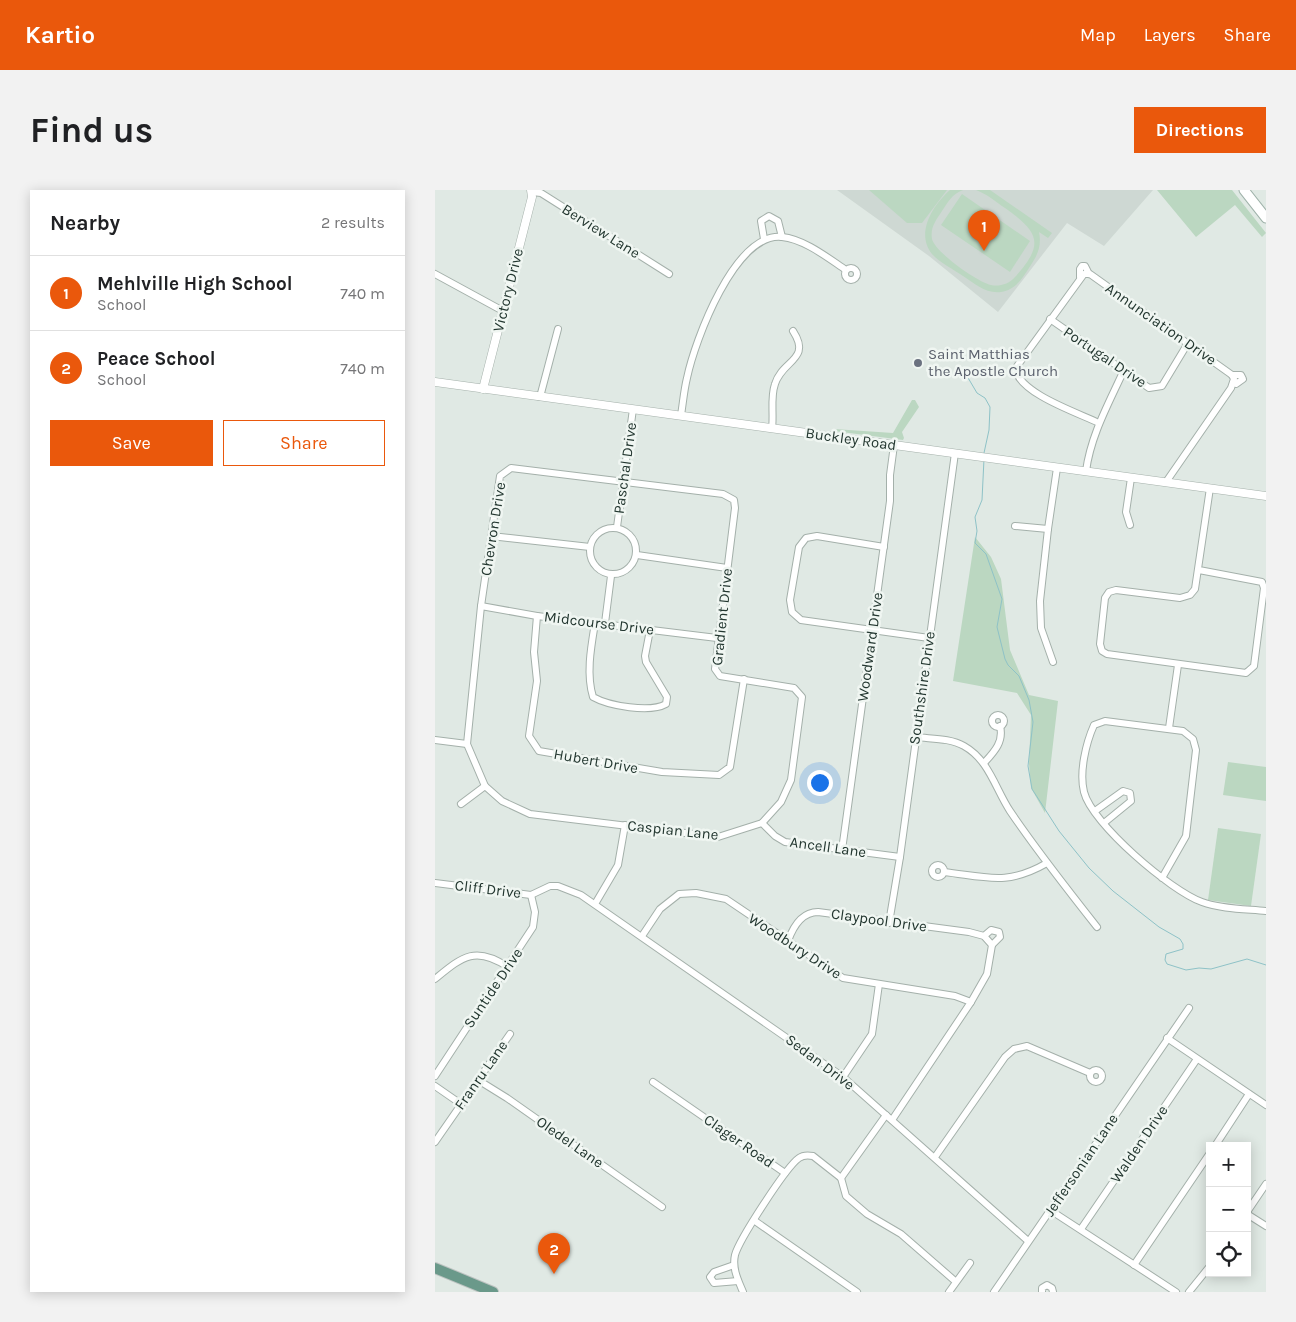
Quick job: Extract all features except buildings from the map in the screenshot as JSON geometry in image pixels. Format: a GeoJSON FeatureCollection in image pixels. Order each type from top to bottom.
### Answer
{"type":"FeatureCollection","features":[{"type":"Feature","properties":{"kind":"main road"},"geometry":{"type":"LineString","coordinates":[[1243,190],[1266,218]]}},
{"type":"Feature","properties":{"kind":"main road"},"geometry":{"type":"LineString","coordinates":[[435,1268],[473,1288],[493,1292]]}},
{"type":"Feature","properties":{"kind":"street","name":"Berview Lane"},"geometry":{"type":"LineString","coordinates":[[532,191],[541,193],[669,274]]}},
{"type":"Feature","properties":{"kind":"street","name":"Victory Drive"},"geometry":{"type":"LineString","coordinates":[[483,389],[532,191]]}},
{"type":"Feature","properties":{"kind":"street"},"geometry":{"type":"LineString","coordinates":[[764,239],[761,221],[769,216],[778,221],[782,237]]}},
{"type":"Feature","properties":{"kind":"street"},"geometry":{"type":"LineString","coordinates":[[681,416],[687,378],[699,336],[712,308],[742,257],[757,242],[764,239],[782,237],[807,245],[846,270]]}},
{"type":"Feature","properties":{"kind":"street"},"geometry":{"type":"LineString","coordinates":[[435,274],[503,311]]}},
{"type":"Feature","properties":{"kind":"street","name":"Annunciation Drive"},"geometry":{"type":"LineString","coordinates":[[1050,319],[1084,275],[1188,343],[1233,379],[1166,482]]}},
{"type":"Feature","properties":{"kind":"street"},"geometry":{"type":"LineString","coordinates":[[1050,319],[1015,369],[1021,382],[1043,397],[1099,423]]}},
{"type":"Feature","properties":{"kind":"street","name":"Portugal Drive"},"geometry":{"type":"LineString","coordinates":[[1050,319],[1123,372],[1149,388],[1161,386],[1188,343]]}},
{"type":"Feature","properties":{"kind":"street"},"geometry":{"type":"LineString","coordinates":[[540,397],[558,329]]}},
{"type":"Feature","properties":{"kind":"street"},"geometry":{"type":"LineString","coordinates":[[772,428],[775,385],[781,372],[796,358],[800,350],[799,340],[793,331]]}},
{"type":"Feature","properties":{"kind":"street"},"geometry":{"type":"LineString","coordinates":[[1086,472],[1090,447],[1123,372]]}},
{"type":"Feature","properties":{"kind":"street","name":"Buckley Road"},"geometry":{"type":"LineString","coordinates":[[435,382],[1266,496]]}},
{"type":"Feature","properties":{"kind":"street","name":"Paschal Drive"},"geometry":{"type":"LineString","coordinates":[[617,526],[633,409]]}},
{"type":"Feature","properties":{"kind":"street","name":"Woodward Drive"},"geometry":{"type":"LineString","coordinates":[[842,850],[884,547],[894,445]]}},
{"type":"Feature","properties":{"kind":"street","name":"Southshire Drive"},"geometry":{"type":"LineString","coordinates":[[889,923],[900,857],[955,453]]}},
{"type":"Feature","properties":{"kind":"street","name":"Chevron Drive"},"geometry":{"type":"LineString","coordinates":[[485,786],[467,744],[481,606],[500,476],[511,468],[723,494],[734,500]]}},
{"type":"Feature","properties":{"kind":"street"},"geometry":{"type":"LineString","coordinates":[[1053,662],[1041,628],[1040,601],[1047,529],[1057,468]]}},
{"type":"Feature","properties":{"kind":"street"},"geometry":{"type":"LineString","coordinates":[[1130,525],[1125,512],[1131,478]]}},
{"type":"Feature","properties":{"kind":"street"},"geometry":{"type":"LineString","coordinates":[[1199,570],[1262,582],[1264,588],[1254,666],[1247,673],[1178,665],[1107,654],[1103,651],[1100,644],[1105,598],[1109,592],[1116,590],[1180,598],[1185,597],[1195,589],[1210,488]]}},
{"type":"Feature","properties":{"kind":"street","name":"Gradient Drive"},"geometry":{"type":"LineString","coordinates":[[734,500],[735,508],[717,638],[715,670],[717,674],[794,688],[802,697],[791,780],[781,802],[762,823]]}},
{"type":"Feature","properties":{"kind":"street"},"geometry":{"type":"LineString","coordinates":[[617,526],[631,534],[637,545],[637,555],[626,571],[611,576],[596,568],[591,557],[590,547],[594,538],[601,531],[617,526]]}},
{"type":"Feature","properties":{"kind":"street"},"geometry":{"type":"LineString","coordinates":[[1015,526],[1047,529]]}},
{"type":"Feature","properties":{"kind":"street"},"geometry":{"type":"LineString","coordinates":[[491,536],[590,547]]}},
{"type":"Feature","properties":{"kind":"street"},"geometry":{"type":"LineString","coordinates":[[884,547],[817,536],[807,538],[799,546],[790,600],[792,612],[801,620],[929,638]]}},
{"type":"Feature","properties":{"kind":"street"},"geometry":{"type":"LineString","coordinates":[[637,555],[727,568]]}},
{"type":"Feature","properties":{"kind":"street"},"geometry":{"type":"LineString","coordinates":[[605,623],[611,576]]}},
{"type":"Feature","properties":{"kind":"street","name":"Midcourse Drive"},"geometry":{"type":"LineString","coordinates":[[481,606],[537,616],[717,638]]}},
{"type":"Feature","properties":{"kind":"street","name":"Hubert Drive"},"geometry":{"type":"LineString","coordinates":[[537,616],[534,652],[537,681],[529,736],[539,751],[662,772],[719,775],[729,768],[744,679]]}},
{"type":"Feature","properties":{"kind":"street"},"geometry":{"type":"LineString","coordinates":[[595,623],[590,651],[590,687],[593,697],[604,703],[658,709],[666,704],[667,697],[646,662],[645,656],[650,630]]}},
{"type":"Feature","properties":{"kind":"street"},"geometry":{"type":"LineString","coordinates":[[1169,728],[1178,665]]}},
{"type":"Feature","properties":{"kind":"street"},"geometry":{"type":"LineString","coordinates":[[1162,878],[1186,836],[1196,750],[1193,739],[1183,731],[1169,728],[1105,721],[1094,725],[1089,738],[1082,782],[1084,794],[1104,823],[1136,856],[1162,878],[1201,902],[1266,911]]}},
{"type":"Feature","properties":{"kind":"street"},"geometry":{"type":"LineString","coordinates":[[984,763],[995,752],[1001,740],[1000,726]]}},
{"type":"Feature","properties":{"kind":"street"},"geometry":{"type":"LineString","coordinates":[[916,737],[952,741],[965,746],[984,763],[1009,809],[1047,863],[1097,927]]}},
{"type":"Feature","properties":{"kind":"street"},"geometry":{"type":"LineString","coordinates":[[435,740],[467,744]]}},
{"type":"Feature","properties":{"kind":"street"},"geometry":{"type":"LineString","coordinates":[[461,804],[485,786]]}},
{"type":"Feature","properties":{"kind":"street","name":"Caspian Lane"},"geometry":{"type":"LineString","coordinates":[[485,786],[503,801],[530,814],[717,837],[762,823]]}},
{"type":"Feature","properties":{"kind":"street"},"geometry":{"type":"LineString","coordinates":[[1095,811],[1123,791],[1130,793],[1131,801],[1104,823]]}},
{"type":"Feature","properties":{"kind":"street","name":"Ancell Lane"},"geometry":{"type":"LineString","coordinates":[[762,823],[775,836],[785,842],[900,857]]}},
{"type":"Feature","properties":{"kind":"street"},"geometry":{"type":"LineString","coordinates":[[595,904],[618,865],[625,825]]}},
{"type":"Feature","properties":{"kind":"street"},"geometry":{"type":"LineString","coordinates":[[944,872],[1007,879],[1032,872],[1047,863]]}},
{"type":"Feature","properties":{"kind":"street","name":"Cliff Drive"},"geometry":{"type":"LineString","coordinates":[[435,882],[531,895],[543,889],[558,886],[574,891],[595,904]]}},
{"type":"Feature","properties":{"kind":"street","name":"Woodbury Drive"},"geometry":{"type":"LineString","coordinates":[[642,936],[660,909],[679,894],[691,893],[726,899],[843,978],[955,996],[971,1002]]}},
{"type":"Feature","properties":{"kind":"street","name":"Suntide Drive"},"geometry":{"type":"LineString","coordinates":[[435,1076],[533,927],[535,912],[531,895]]}},
{"type":"Feature","properties":{"kind":"street","name":"Sedan Drive"},"geometry":{"type":"LineString","coordinates":[[595,904],[843,1077],[1029,1240]]}},
{"type":"Feature","properties":{"kind":"street","name":"Claypool Drive"},"geometry":{"type":"LineString","coordinates":[[788,941],[794,927],[813,912],[985,936],[991,930],[999,932],[998,940],[992,945],[987,974],[971,1002],[892,1120]]}},
{"type":"Feature","properties":{"kind":"street"},"geometry":{"type":"LineString","coordinates":[[985,936],[992,945]]}},
{"type":"Feature","properties":{"kind":"street"},"geometry":{"type":"LineString","coordinates":[[435,979],[465,956],[483,954],[507,967]]}},
{"type":"Feature","properties":{"kind":"street"},"geometry":{"type":"LineString","coordinates":[[843,1077],[872,1034],[879,984]]}},
{"type":"Feature","properties":{"kind":"street","name":"Jeffersonian Lane"},"geometry":{"type":"LineString","coordinates":[[993,1292],[1189,1008]]}},
{"type":"Feature","properties":{"kind":"street","name":"Franru Lane"},"geometry":{"type":"LineString","coordinates":[[435,1142],[510,1034]]}},
{"type":"Feature","properties":{"kind":"street"},"geometry":{"type":"LineString","coordinates":[[1167,1038],[1266,1105]]}},
{"type":"Feature","properties":{"kind":"street"},"geometry":{"type":"LineString","coordinates":[[935,1157],[1005,1057],[1014,1049],[1027,1046],[1090,1073]]}},
{"type":"Feature","properties":{"kind":"street","name":"Walden Drive"},"geometry":{"type":"LineString","coordinates":[[1081,1229],[1197,1059]]}},
{"type":"Feature","properties":{"kind":"street","name":"Oledel Lane"},"geometry":{"type":"LineString","coordinates":[[478,1080],[507,1098],[662,1207]]}},
{"type":"Feature","properties":{"kind":"street","name":"Clager Road"},"geometry":{"type":"LineString","coordinates":[[653,1082],[785,1173],[801,1157],[813,1156],[841,1178],[846,1196],[867,1214],[901,1234],[955,1281]]}},
{"type":"Feature","properties":{"kind":"street"},"geometry":{"type":"LineString","coordinates":[[435,1086],[461,1104]]}},
{"type":"Feature","properties":{"kind":"street"},"geometry":{"type":"LineString","coordinates":[[1218,1142],[1249,1094]]}},
{"type":"Feature","properties":{"kind":"street"},"geometry":{"type":"LineString","coordinates":[[841,1178],[886,1115]]}},
{"type":"Feature","properties":{"kind":"street"},"geometry":{"type":"LineString","coordinates":[[1134,1265],[1206,1159]]}},
{"type":"Feature","properties":{"kind":"street"},"geometry":{"type":"LineString","coordinates":[[743,1292],[738,1282],[734,1265],[735,1255],[743,1236],[755,1221],[785,1173]]}},
{"type":"Feature","properties":{"kind":"street"},"geometry":{"type":"LineString","coordinates":[[1251,1207],[1266,1184]]}},
{"type":"Feature","properties":{"kind":"street"},"geometry":{"type":"LineString","coordinates":[[1050,1210],[1176,1292]]}},
{"type":"Feature","properties":{"kind":"street"},"geometry":{"type":"LineString","coordinates":[[1251,1216],[1266,1226]]}},
{"type":"Feature","properties":{"kind":"street"},"geometry":{"type":"LineString","coordinates":[[755,1221],[857,1292]]}},
{"type":"Feature","properties":{"kind":"street"},"geometry":{"type":"LineString","coordinates":[[949,1292],[955,1281],[970,1263]]}},
{"type":"Feature","properties":{"kind":"street"},"geometry":{"type":"LineString","coordinates":[[734,1265],[714,1272],[710,1277],[713,1283],[738,1282]]}},
{"type":"Feature","properties":{"kind":"street"},"geometry":{"type":"LineString","coordinates":[[1192,1291],[1206,1272]]}},
{"type":"Feature","properties":{"kind":"street"},"geometry":{"type":"LineString","coordinates":[[1041,1292],[1042,1288],[1047,1285],[1052,1288],[1053,1292]]}},
{"type":"Feature","properties":{"kind":"shaded area"},"geometry":{"type":"Polygon","coordinates":[[[837,190],[1153,190],[1104,246],[1067,223],[998,312],[929,256],[837,190]]]}},
{"type":"Feature","properties":{"kind":"green space"},"geometry":{"type":"Polygon","coordinates":[[[869,190],[947,190],[922,223],[907,223],[869,190]]]}},
{"type":"Feature","properties":{"kind":"green space"},"geometry":{"type":"Polygon","coordinates":[[[950,190],[963,190],[951,199],[938,218],[933,228],[932,239],[935,245],[948,258],[967,273],[985,283],[997,286],[1013,279],[1031,256],[1034,239],[1025,224],[988,196],[976,190],[990,190],[1052,233],[1048,238],[1039,232],[1039,247],[1032,264],[1021,280],[1010,289],[996,292],[976,285],[935,257],[927,246],[925,237],[928,220],[932,211],[950,190]]]}},
{"type":"Feature","properties":{"kind":"green space"},"geometry":{"type":"Polygon","coordinates":[[[1157,190],[1232,190],[1266,233],[1262,237],[1235,205],[1196,237],[1157,190]]]}},
{"type":"Feature","properties":{"kind":"green space"},"geometry":{"type":"Polygon","coordinates":[[[962,194],[1030,241],[1010,272],[941,225],[962,194]]]}},
{"type":"Feature","properties":{"kind":"green space"},"geometry":{"type":"Polygon","coordinates":[[[912,400],[915,400],[919,407],[902,432],[903,440],[834,431],[834,429],[893,433],[912,400]]]}},
{"type":"Feature","properties":{"kind":"green space"},"geometry":{"type":"Polygon","coordinates":[[[975,537],[991,557],[1001,579],[1010,650],[1029,695],[1058,701],[1045,813],[1031,788],[1029,764],[1031,715],[1017,693],[953,681],[975,537]]]}},
{"type":"Feature","properties":{"kind":"green space"},"geometry":{"type":"Polygon","coordinates":[[[1228,762],[1266,767],[1266,801],[1223,795],[1228,762]]]}},
{"type":"Feature","properties":{"kind":"green space"},"geometry":{"type":"Polygon","coordinates":[[[1218,828],[1261,834],[1251,906],[1208,900],[1218,828]]]}},
{"type":"Feature","properties":{"kind":"waterway"},"geometry":{"type":"LineString","coordinates":[[964,371],[977,393],[985,398],[990,407],[989,430],[984,453]]}},
{"type":"Feature","properties":{"kind":"waterway"},"geometry":{"type":"LineString","coordinates":[[984,459],[982,500],[975,517],[977,531],[975,543],[986,554],[1002,599],[997,627],[1005,659],[1019,676],[1029,700],[1033,722],[1028,766],[1032,789],[1059,831],[1089,868],[1113,891],[1159,927],[1180,939],[1183,949],[1166,954],[1165,960],[1167,964],[1186,970],[1211,969],[1247,959],[1266,965]]}},
{"type":"Feature","properties":{"kind":"place","name":"Mehlville High School"},"geometry":{"type":"Point","coordinates":[984,251]}},
{"type":"Feature","properties":{"kind":"place","name":"Saint Matthias the Apostle Church"},"geometry":{"type":"Point","coordinates":[918,363]}},
{"type":"Feature","properties":{"kind":"place","name":"Peace School"},"geometry":{"type":"Point","coordinates":[554,1274]}}]}
